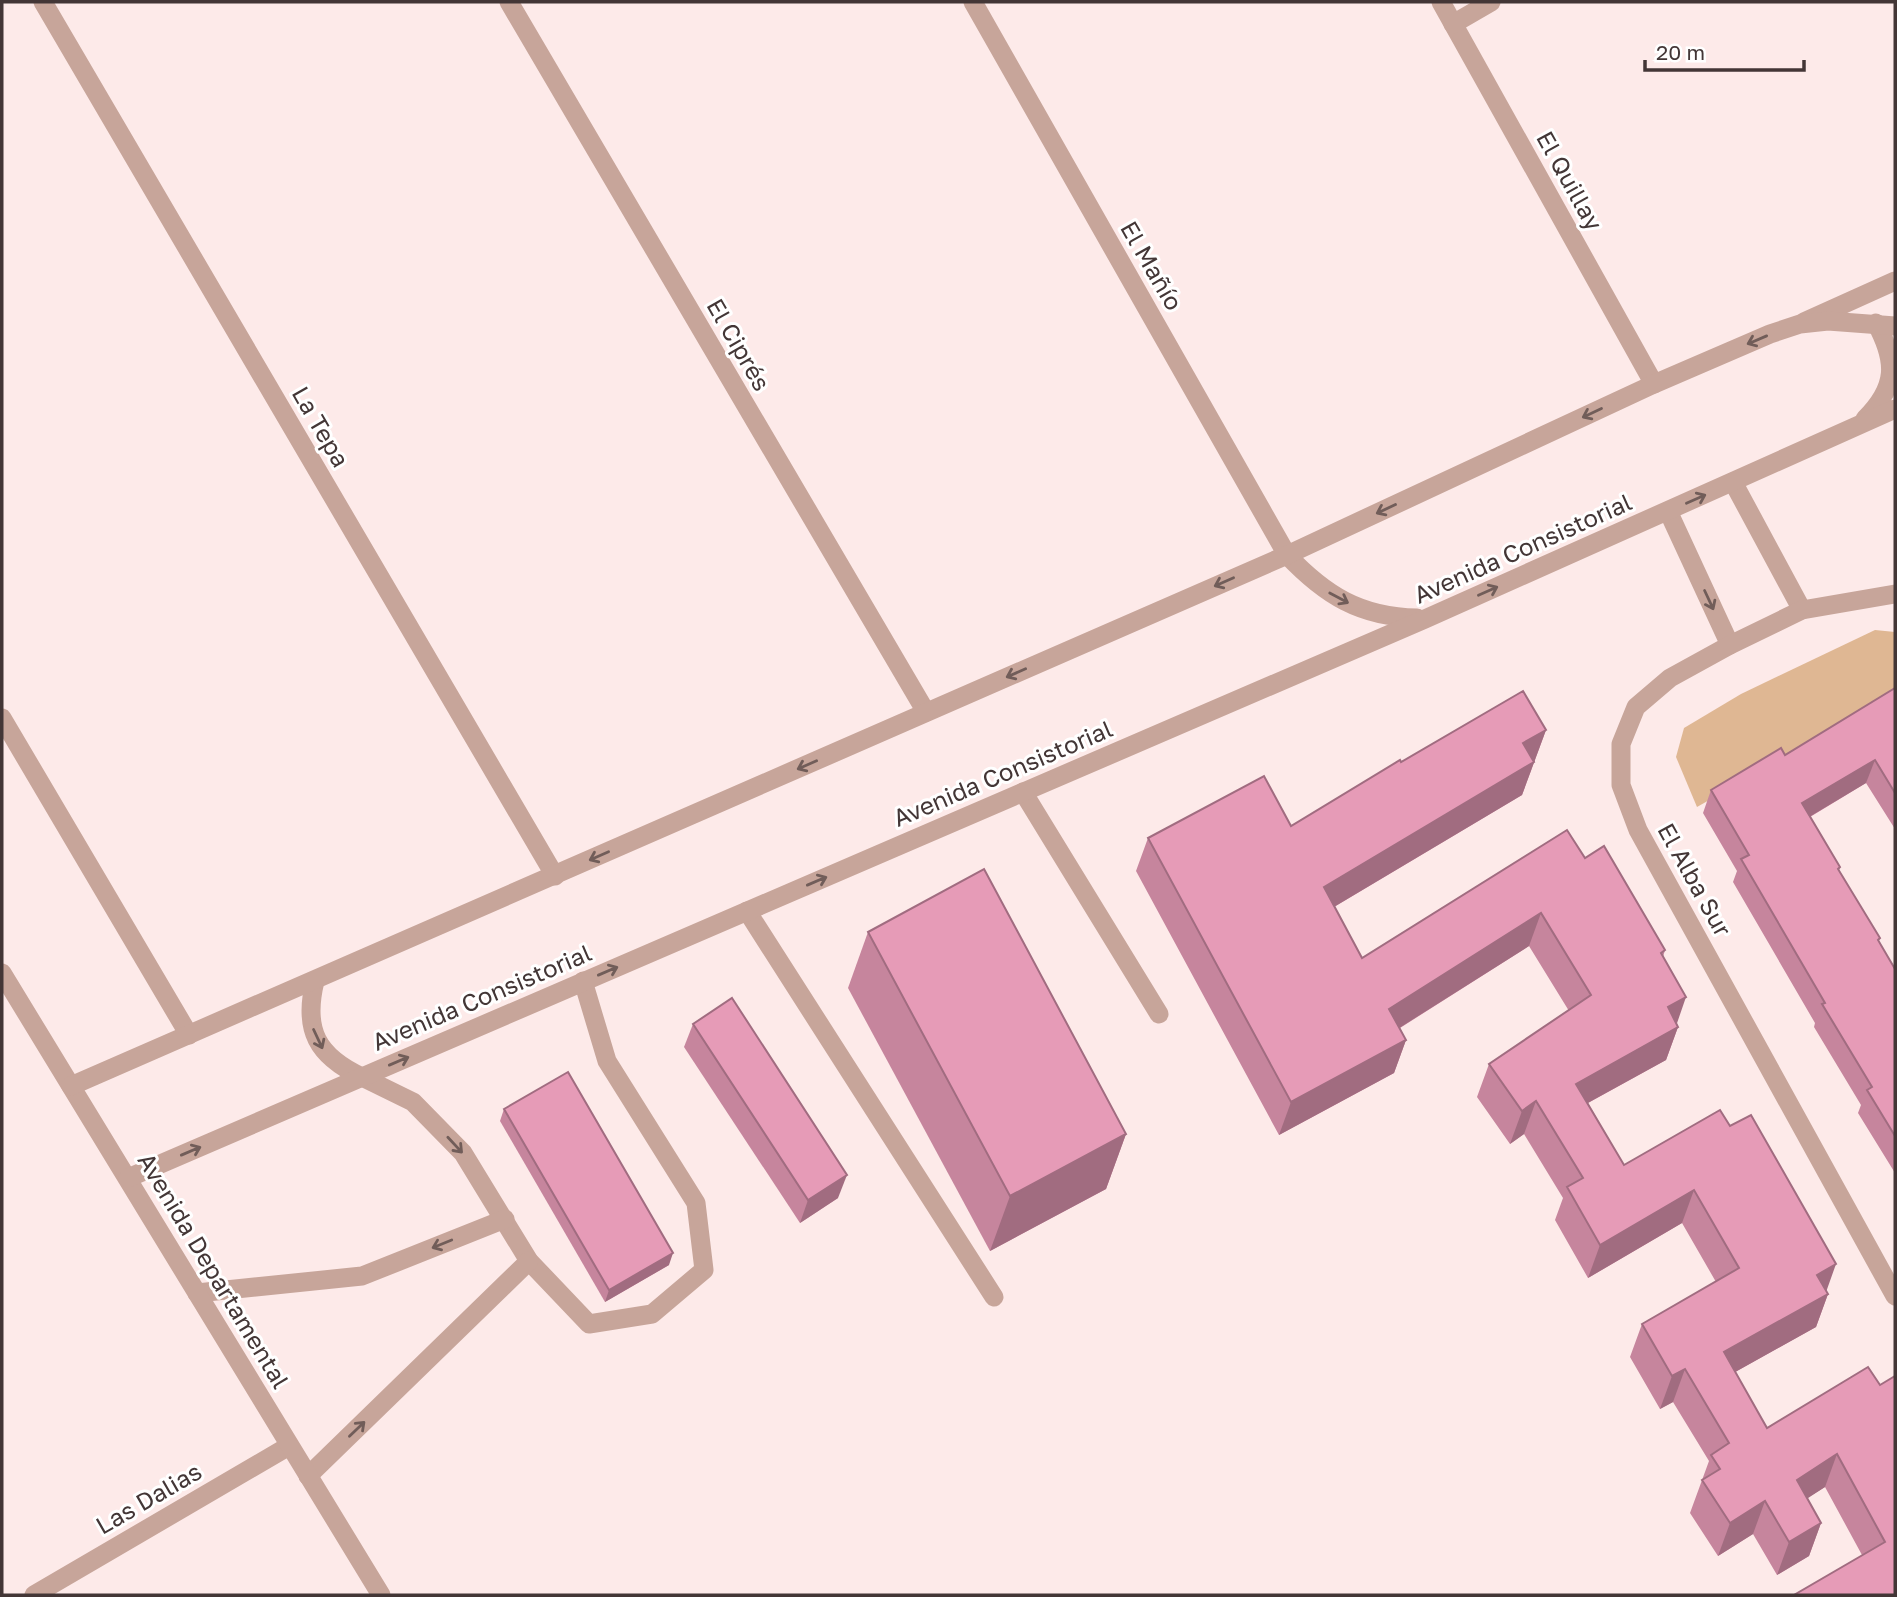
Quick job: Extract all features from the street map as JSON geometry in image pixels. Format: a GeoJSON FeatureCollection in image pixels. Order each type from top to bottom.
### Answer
{"type":"FeatureCollection","features":[{"type":"Feature","properties":{"kind":"street","name":"La Tepa"},"geometry":{"type":"LineString","coordinates":[[43,2],[555,876]]}},
{"type":"Feature","properties":{"kind":"street","name":"El Ciprés"},"geometry":{"type":"LineString","coordinates":[[509,2],[926,712]]}},
{"type":"Feature","properties":{"kind":"street","name":"El Mañío"},"geometry":{"type":"LineString","coordinates":[[973,2],[1287,555],[1308,578],[1334,597],[1363,610],[1394,618],[1425,619]]}},
{"type":"Feature","properties":{"kind":"street","name":"El Quillay"},"geometry":{"type":"LineString","coordinates":[[1441,2],[1654,384]]}},
{"type":"Feature","properties":{"kind":"street"},"geometry":{"type":"LineString","coordinates":[[1453,24],[1491,2]]}},
{"type":"Feature","properties":{"kind":"street"},"geometry":{"type":"LineString","coordinates":[[71,1086],[1287,555],[1654,384],[1800,324],[1895,281]]}},
{"type":"Feature","properties":{"kind":"street"},"geometry":{"type":"LineString","coordinates":[[1800,324],[1828,321],[1886,325],[1887,341],[1894,364],[1890,386],[1879,405],[1857,426]]}},
{"type":"Feature","properties":{"kind":"street","name":"Avenida Consistorial"},"geometry":{"type":"LineString","coordinates":[[128,1178],[1425,619],[1895,409]]}},
{"type":"Feature","properties":{"kind":"street"},"geometry":{"type":"LineString","coordinates":[[1733,482],[1802,610]]}},
{"type":"Feature","properties":{"kind":"street"},"geometry":{"type":"LineString","coordinates":[[1668,512],[1730,645]]}},
{"type":"Feature","properties":{"kind":"street","name":"El Alba Sur"},"geometry":{"type":"LineString","coordinates":[[1895,594],[1802,610],[1730,645],[1670,678],[1636,707],[1620,744],[1620,785],[1638,830],[1895,1296]]}},
{"type":"Feature","properties":{"kind":"street"},"geometry":{"type":"LineString","coordinates":[[2,718],[189,1035]]}},
{"type":"Feature","properties":{"kind":"street"},"geometry":{"type":"LineString","coordinates":[[1023,792],[1159,1014]]}},
{"type":"Feature","properties":{"kind":"street"},"geometry":{"type":"LineString","coordinates":[[747,911],[994,1297]]}},
{"type":"Feature","properties":{"kind":"street","name":"Avenida Departamental"},"geometry":{"type":"LineString","coordinates":[[2,973],[381,1595]]}},
{"type":"Feature","properties":{"kind":"street"},"geometry":{"type":"LineString","coordinates":[[315,981],[309,1004],[313,1028],[323,1050],[341,1066],[413,1102],[463,1153],[529,1261],[589,1324],[652,1314],[704,1270],[696,1203],[607,1061],[583,981]]}},
{"type":"Feature","properties":{"kind":"street"},"geometry":{"type":"LineString","coordinates":[[197,1293],[362,1276],[505,1219]]}},
{"type":"Feature","properties":{"kind":"street"},"geometry":{"type":"LineString","coordinates":[[308,1476],[529,1261]]}},
{"type":"Feature","properties":{"kind":"street","name":"Las Dalias"},"geometry":{"type":"LineString","coordinates":[[34,1595],[289,1446]]}},
{"type":"Feature","properties":{"kind":"shaded area"},"geometry":{"type":"Polygon","coordinates":[[[1875,630],[1895,632],[1895,695],[1697,807],[1676,757],[1684,728],[1741,694],[1875,630]]]}},
{"type":"Feature","properties":{"kind":"building"},"geometry":{"type":"Polygon","coordinates":[[[1895,688],[1895,793],[1875,760],[1802,803],[1895,969],[1895,1136],[1867,1090],[1872,1087],[1741,859],[1749,855],[1711,790],[1781,748],[1785,755],[1895,688]]]}},
{"type":"Feature","properties":{"kind":"building"},"geometry":{"type":"Polygon","coordinates":[[[1523,691],[1546,730],[1523,743],[1534,762],[1324,887],[1362,958],[1567,830],[1585,858],[1604,846],[1665,950],[1661,953],[1686,997],[1668,1007],[1678,1027],[1576,1084],[1624,1165],[1720,1110],[1730,1126],[1751,1115],[1836,1264],[1817,1275],[1828,1294],[1724,1352],[1767,1428],[1868,1367],[1880,1385],[1895,1376],[1895,1595],[1794,1595],[1885,1542],[1837,1454],[1797,1480],[1821,1523],[1789,1542],[1765,1501],[1730,1523],[1702,1480],[1720,1469],[1711,1455],[1729,1443],[1685,1369],[1672,1376],[1642,1324],[1739,1268],[1694,1190],[1600,1245],[1567,1187],[1583,1178],[1536,1101],[1522,1111],[1489,1064],[1591,995],[1541,913],[1389,1009],[1406,1040],[1291,1102],[1148,838],[1264,776],[1291,826],[1400,760],[1401,762],[1523,691]]]}},
{"type":"Feature","properties":{"kind":"building"},"geometry":{"type":"Polygon","coordinates":[[[984,869],[1126,1134],[1010,1196],[868,932],[984,869]]]}},
{"type":"Feature","properties":{"kind":"building"},"geometry":{"type":"Polygon","coordinates":[[[732,998],[847,1175],[808,1200],[693,1024],[732,998]]]}},
{"type":"Feature","properties":{"kind":"building"},"geometry":{"type":"Polygon","coordinates":[[[568,1072],[673,1253],[609,1290],[504,1109],[568,1072]]]}}]}
